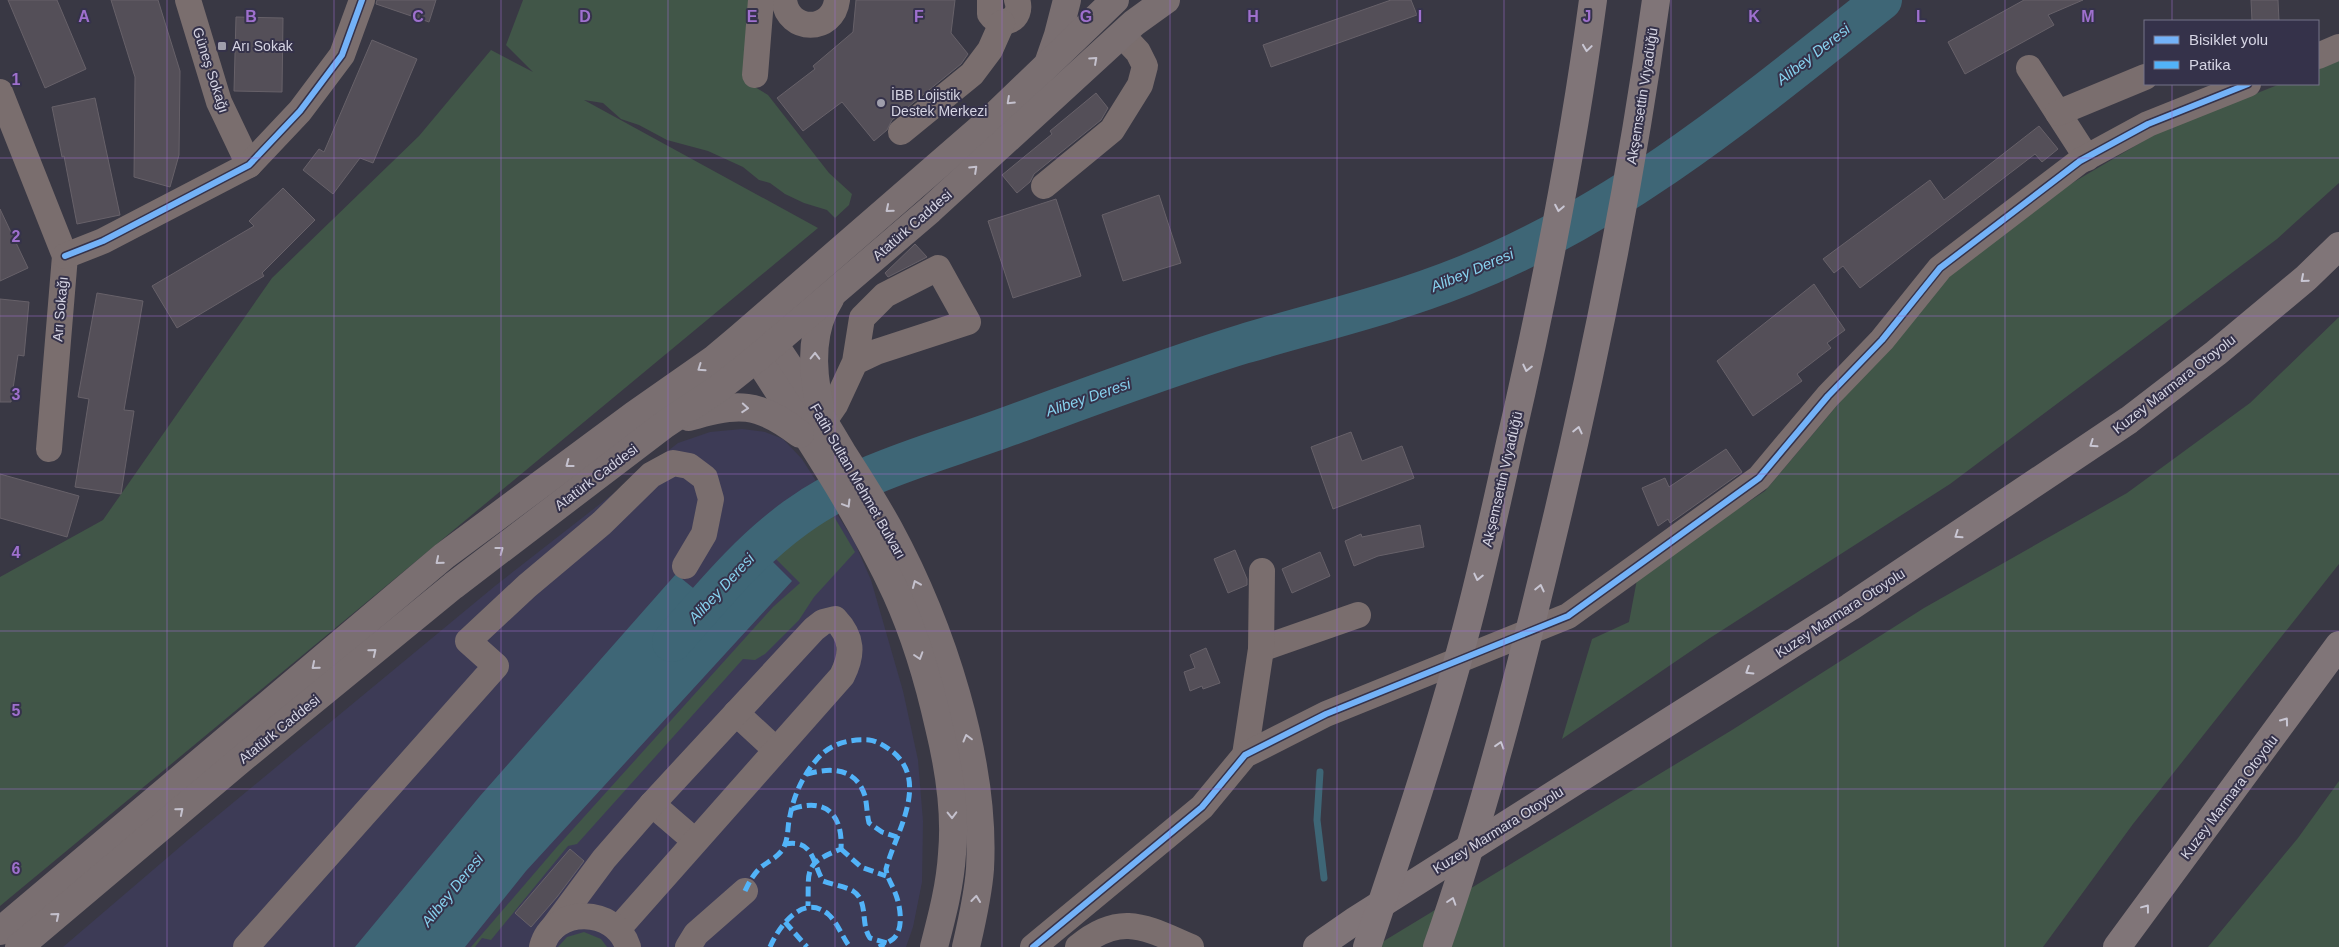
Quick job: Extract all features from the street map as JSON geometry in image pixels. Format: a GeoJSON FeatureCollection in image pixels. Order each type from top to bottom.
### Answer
{"type":"FeatureCollection","features":[{"type":"Feature","properties":{"kind":"highway","name":"Akşemsettin Viyadüğü"},"geometry":{"type":"LineString","coordinates":[[1367,947],[1434,739],[1465,634],[1535,336],[1565,178],[1593,0]]}},
{"type":"Feature","properties":{"kind":"highway","name":"Akşemsettin Viyadüğü"},"geometry":{"type":"LineString","coordinates":[[1437,947],[1505,729],[1569,467],[1597,342],[1622,213],[1640,113],[1656,0]]}},
{"type":"Feature","properties":{"kind":"highway","name":"Kuzey Marmara Otoyolu"},"geometry":{"type":"LineString","coordinates":[[1317,947],[1364,915],[1850,607],[2121,426],[2216,353],[2306,278],[2339,246]]}},
{"type":"Feature","properties":{"kind":"highway","name":"Kuzey Marmara Otoyolu"},"geometry":{"type":"LineString","coordinates":[[2117,947],[2339,645]]}},
{"type":"Feature","properties":{"kind":"main road"},"geometry":{"type":"LineString","coordinates":[[1046,67],[1058,35],[1067,0]]}},
{"type":"Feature","properties":{"kind":"main road","name":"Atatürk Caddesi"},"geometry":{"type":"LineString","coordinates":[[19,947],[238,762],[453,586],[664,425],[718,390],[814,274],[911,190],[1046,67],[1103,9],[1115,0]]}},
{"type":"Feature","properties":{"kind":"main road","name":"Atatürk Caddesi"},"geometry":{"type":"LineString","coordinates":[[0,931],[444,556],[634,415],[714,359],[757,344],[832,294],[930,210],[1159,2]]}},
{"type":"Feature","properties":{"kind":"main road"},"geometry":{"type":"LineString","coordinates":[[818,442],[815,346],[822,310],[832,294]]}},
{"type":"Feature","properties":{"kind":"main road","name":"Fatih Sultan Mehmet Bulvarı"},"geometry":{"type":"LineString","coordinates":[[757,344],[818,442],[923,601],[948,668],[973,761],[980,831],[980,868],[975,909],[966,947]]}},
{"type":"Feature","properties":{"kind":"main road"},"geometry":{"type":"LineString","coordinates":[[664,425],[717,408],[747,407],[776,417],[818,442]]}},
{"type":"Feature","properties":{"kind":"main road","name":"Fatih Sultan Mehmet Bulvarı"},"geometry":{"type":"LineString","coordinates":[[818,442],[881,538],[896,595],[934,702],[948,768],[953,853],[946,902],[934,947]]}},
{"type":"Feature","properties":{"kind":"street","name":"Güneş Sokağı"},"geometry":{"type":"LineString","coordinates":[[188,0],[220,102],[249,165]]}},
{"type":"Feature","properties":{"kind":"street"},"geometry":{"type":"LineString","coordinates":[[65,256],[103,241],[249,165],[300,112],[342,55],[362,0]]}},
{"type":"Feature","properties":{"kind":"street"},"geometry":{"type":"LineString","coordinates":[[755,75],[761,0]]}},
{"type":"Feature","properties":{"kind":"street"},"geometry":{"type":"LineString","coordinates":[[784,0],[786,10],[791,17],[806,25],[814,25],[823,23],[829,17],[834,10],[837,0]]}},
{"type":"Feature","properties":{"kind":"street"},"geometry":{"type":"LineString","coordinates":[[901,132],[972,74],[990,50],[996,11],[1012,20],[1018,12],[1018,1]]}},
{"type":"Feature","properties":{"kind":"street"},"geometry":{"type":"LineString","coordinates":[[1044,186],[1112,130],[1140,85],[1144,66],[1138,52],[1122,35]]}},
{"type":"Feature","properties":{"kind":"street"},"geometry":{"type":"LineString","coordinates":[[2319,56],[2339,47]]}},
{"type":"Feature","properties":{"kind":"street"},"geometry":{"type":"LineString","coordinates":[[2029,68],[2087,158]]}},
{"type":"Feature","properties":{"kind":"street"},"geometry":{"type":"LineString","coordinates":[[2058,113],[2144,77]]}},
{"type":"Feature","properties":{"kind":"street"},"geometry":{"type":"LineString","coordinates":[[1033,947],[1202,807],[1245,755],[1326,714],[1568,616],[1759,478],[1828,396],[1882,340],[1940,268],[2087,158],[2148,124],[2246,85]]}},
{"type":"Feature","properties":{"kind":"street","name":"Arı Sokağı"},"geometry":{"type":"LineString","coordinates":[[0,92],[65,256],[49,449]]}},
{"type":"Feature","properties":{"kind":"street"},"geometry":{"type":"LineString","coordinates":[[818,442],[855,362]]}},
{"type":"Feature","properties":{"kind":"street"},"geometry":{"type":"LineString","coordinates":[[246,947],[496,666],[468,641],[527,586],[602,524],[652,476],[673,463],[690,466],[705,478],[711,499],[704,534],[685,566]]}},
{"type":"Feature","properties":{"kind":"street"},"geometry":{"type":"LineString","coordinates":[[1245,755],[1261,649],[1262,571]]}},
{"type":"Feature","properties":{"kind":"street"},"geometry":{"type":"LineString","coordinates":[[1261,649],[1358,615]]}},
{"type":"Feature","properties":{"kind":"street"},"geometry":{"type":"LineString","coordinates":[[835,619],[842,626],[851,648],[849,662],[842,676],[695,841],[623,938],[606,920],[592,916],[578,916],[564,920],[547,938],[604,859],[652,804],[814,629],[823,622],[835,619]]}},
{"type":"Feature","properties":{"kind":"street"},"geometry":{"type":"LineString","coordinates":[[736,712],[776,750]]}},
{"type":"Feature","properties":{"kind":"street"},"geometry":{"type":"LineString","coordinates":[[652,804],[695,841]]}},
{"type":"Feature","properties":{"kind":"street"},"geometry":{"type":"LineString","coordinates":[[688,947],[696,934],[746,890]]}},
{"type":"Feature","properties":{"kind":"street"},"geometry":{"type":"LineString","coordinates":[[1098,894],[1112,910],[1116,926]]}},
{"type":"Feature","properties":{"kind":"street"},"geometry":{"type":"LineString","coordinates":[[1078,947],[1092,935],[1116,926],[1128,925],[1151,931],[1191,947]]}},
{"type":"Feature","properties":{"kind":"shaded area"},"geometry":{"type":"Polygon","coordinates":[[[742,429],[765,432],[783,439],[802,459],[854,541],[871,580],[903,691],[918,760],[923,821],[922,882],[913,927],[906,947],[63,947],[188,840],[495,586],[678,443],[710,432],[742,429]]]}},
{"type":"Feature","properties":{"kind":"green space"},"geometry":{"type":"Polygon","coordinates":[[[523,0],[750,0],[745,81],[768,95],[829,173],[852,194],[849,205],[835,218],[827,210],[804,203],[785,194],[770,183],[759,180],[743,167],[708,151],[667,140],[639,125],[621,119],[603,103],[584,100],[818,228],[0,906],[0,577],[103,520],[272,278],[419,136],[491,50],[533,72],[506,45],[523,0]]]}},
{"type":"Feature","properties":{"kind":"green space"},"geometry":{"type":"Polygon","coordinates":[[[2339,58],[2339,183],[2277,239],[1950,484],[1710,638],[1562,739],[1592,639],[1629,622],[1638,574],[1765,491],[1947,275],[2045,199],[2157,133],[2277,85],[2319,85],[2319,68],[2339,58]]]}},
{"type":"Feature","properties":{"kind":"green space"},"geometry":{"type":"Polygon","coordinates":[[[2339,317],[2339,564],[2133,824],[2043,947],[1374,947],[1732,730],[1924,608],[2127,493],[2250,403],[2339,317]]]}},
{"type":"Feature","properties":{"kind":"green space"},"geometry":{"type":"Polygon","coordinates":[[[826,503],[855,552],[814,597],[799,620],[765,654],[755,660],[743,659],[577,844],[568,846],[491,940],[482,938],[475,947],[471,947],[556,848],[773,607],[800,583],[767,550],[813,511],[826,503]]]}},
{"type":"Feature","properties":{"kind":"green space"},"geometry":{"type":"Polygon","coordinates":[[[2339,781],[2339,947],[2208,947],[2298,838],[2339,781]]]}},
{"type":"Feature","properties":{"kind":"green space"},"geometry":{"type":"Polygon","coordinates":[[[584,932],[601,939],[607,947],[558,947],[567,937],[584,932]]]}},
{"type":"Feature","properties":{"kind":"water"},"geometry":{"type":"Polygon","coordinates":[[[762,551],[792,581],[526,871],[465,947],[355,947],[480,796],[676,574],[714,605],[762,551]]]}},
{"type":"Feature","properties":{"kind":"building"},"geometry":{"type":"Polygon","coordinates":[[[8,0],[57,0],[86,69],[45,88],[8,0]]]}},
{"type":"Feature","properties":{"kind":"building"},"geometry":{"type":"Polygon","coordinates":[[[111,0],[158,0],[180,71],[179,155],[170,187],[134,177],[135,77],[111,0]]]}},
{"type":"Feature","properties":{"kind":"building"},"geometry":{"type":"Polygon","coordinates":[[[377,0],[436,0],[429,22],[376,4],[377,0]]]}},
{"type":"Feature","properties":{"kind":"building","name":"İBB Lojistik Destek Merkezi"},"geometry":{"type":"Polygon","coordinates":[[[856,0],[955,0],[951,33],[968,54],[961,64],[892,120],[887,130],[874,141],[842,102],[803,131],[777,98],[815,69],[813,66],[853,32],[856,0]]]}},
{"type":"Feature","properties":{"kind":"building"},"geometry":{"type":"Polygon","coordinates":[[[1391,0],[1411,0],[1417,15],[1271,67],[1263,45],[1391,0]]]}},
{"type":"Feature","properties":{"kind":"building"},"geometry":{"type":"Polygon","coordinates":[[[2024,0],[2083,0],[2048,15],[2054,25],[1965,74],[1948,42],[2024,0]]]}},
{"type":"Feature","properties":{"kind":"building"},"geometry":{"type":"Polygon","coordinates":[[[2251,0],[2278,0],[2279,20],[2252,20],[2251,0]]]}},
{"type":"Feature","properties":{"kind":"building"},"geometry":{"type":"Polygon","coordinates":[[[236,17],[283,18],[282,92],[234,91],[236,17]]]}},
{"type":"Feature","properties":{"kind":"building"},"geometry":{"type":"Polygon","coordinates":[[[372,40],[417,59],[373,163],[360,158],[333,194],[303,170],[319,149],[324,152],[372,40]]]}},
{"type":"Feature","properties":{"kind":"building"},"geometry":{"type":"Polygon","coordinates":[[[1096,93],[1108,108],[1101,120],[1034,174],[1030,182],[1017,193],[1002,175],[1052,134],[1050,131],[1096,93]]]}},
{"type":"Feature","properties":{"kind":"building"},"geometry":{"type":"Polygon","coordinates":[[[95,98],[120,215],[77,224],[52,107],[95,98]]]}},
{"type":"Feature","properties":{"kind":"building"},"geometry":{"type":"Polygon","coordinates":[[[2039,126],[2058,149],[2042,162],[2035,154],[1860,288],[1843,266],[1834,273],[1823,259],[1930,180],[1944,200],[2039,126]]]}},
{"type":"Feature","properties":{"kind":"building"},"geometry":{"type":"Polygon","coordinates":[[[283,188],[315,220],[262,273],[264,276],[177,328],[152,286],[254,226],[249,221],[283,188]]]}},
{"type":"Feature","properties":{"kind":"building"},"geometry":{"type":"Polygon","coordinates":[[[1159,195],[1181,263],[1123,281],[1102,215],[1159,195]]]}},
{"type":"Feature","properties":{"kind":"building"},"geometry":{"type":"Polygon","coordinates":[[[1056,199],[1081,276],[1013,298],[988,221],[1056,199]]]}},
{"type":"Feature","properties":{"kind":"building"},"geometry":{"type":"Polygon","coordinates":[[[0,209],[28,268],[0,281],[0,209]]]}},
{"type":"Feature","properties":{"kind":"building"},"geometry":{"type":"Polygon","coordinates":[[[915,244],[927,257],[888,277],[885,273],[915,244]]]}},
{"type":"Feature","properties":{"kind":"building"},"geometry":{"type":"Polygon","coordinates":[[[1814,284],[1845,330],[1827,343],[1831,348],[1797,374],[1802,381],[1753,416],[1717,361],[1814,284]]]}},
{"type":"Feature","properties":{"kind":"building"},"geometry":{"type":"Polygon","coordinates":[[[97,293],[143,301],[124,410],[134,411],[121,494],[75,487],[89,399],[78,397],[97,293]]]}},
{"type":"Feature","properties":{"kind":"building"},"geometry":{"type":"Polygon","coordinates":[[[0,299],[29,302],[24,356],[18,355],[11,402],[0,402],[0,299]]]}},
{"type":"Feature","properties":{"kind":"building"},"geometry":{"type":"Polygon","coordinates":[[[1351,432],[1362,461],[1402,446],[1414,478],[1333,509],[1311,447],[1351,432]]]}},
{"type":"Feature","properties":{"kind":"building"},"geometry":{"type":"Polygon","coordinates":[[[1726,449],[1742,472],[1670,523],[1668,519],[1658,526],[1642,488],[1665,478],[1669,487],[1726,449]]]}},
{"type":"Feature","properties":{"kind":"building"},"geometry":{"type":"Polygon","coordinates":[[[0,474],[79,496],[67,537],[0,518],[0,474]]]}},
{"type":"Feature","properties":{"kind":"building"},"geometry":{"type":"Polygon","coordinates":[[[1420,525],[1424,547],[1378,556],[1354,566],[1345,541],[1361,534],[1362,537],[1420,525]]]}},
{"type":"Feature","properties":{"kind":"building"},"geometry":{"type":"Polygon","coordinates":[[[1235,550],[1247,579],[1247,585],[1228,593],[1214,559],[1235,550]]]}},
{"type":"Feature","properties":{"kind":"building"},"geometry":{"type":"Polygon","coordinates":[[[1320,552],[1330,576],[1292,593],[1282,569],[1320,552]]]}},
{"type":"Feature","properties":{"kind":"building"},"geometry":{"type":"Polygon","coordinates":[[[1206,648],[1220,683],[1203,689],[1202,686],[1190,691],[1184,672],[1195,668],[1190,655],[1206,648]]]}},
{"type":"Feature","properties":{"kind":"building"},"geometry":{"type":"Polygon","coordinates":[[[570,849],[584,861],[531,927],[515,913],[570,849]]]}},
{"type":"Feature","properties":{"kind":"waterway","name":"Alibey Deresi"},"geometry":{"type":"LineString","coordinates":[[672,642],[730,577],[761,546],[795,518],[820,501],[846,487],[900,464],[1127,383],[1243,344],[1436,286],[1521,251],[1630,189],[1682,154],[1733,117],[1882,0]]}},
{"type":"Feature","properties":{"kind":"waterway"},"geometry":{"type":"LineString","coordinates":[[1320,772],[1317,820],[1324,878]]}},
{"type":"Feature","properties":{"kind":"marked path"},"geometry":{"type":"LineString","coordinates":[[745,891],[751,879],[758,871],[783,849],[794,799],[806,774],[817,759],[828,749],[845,742],[869,740],[882,744],[904,764],[909,778],[909,793],[907,809],[886,869],[898,902],[899,929],[893,939],[879,947]]}},
{"type":"Feature","properties":{"kind":"marked path"},"geometry":{"type":"LineString","coordinates":[[807,774],[834,771],[849,775],[856,780],[865,796],[869,823],[882,832],[897,837]]}},
{"type":"Feature","properties":{"kind":"marked path"},"geometry":{"type":"LineString","coordinates":[[792,809],[814,805],[823,807],[835,818],[841,837],[841,849],[820,859],[811,869],[808,884],[808,906]]}},
{"type":"Feature","properties":{"kind":"marked path"},"geometry":{"type":"LineString","coordinates":[[785,844],[795,843],[807,848],[823,881],[850,889],[858,895],[863,907],[865,926],[870,938],[887,943]]}},
{"type":"Feature","properties":{"kind":"marked path"},"geometry":{"type":"LineString","coordinates":[[841,849],[861,867],[886,876]]}},
{"type":"Feature","properties":{"kind":"marked path"},"geometry":{"type":"LineString","coordinates":[[770,947],[779,930],[786,922],[793,915],[810,907],[828,914],[850,947]]}},
{"type":"Feature","properties":{"kind":"marked path"},"geometry":{"type":"LineString","coordinates":[[785,922],[807,947]]}},
{"type":"Feature","properties":{"kind":"cycle path"},"geometry":{"type":"LineString","coordinates":[[65,256],[103,241],[249,165],[300,111],[342,55],[362,0]]}},
{"type":"Feature","properties":{"kind":"cycle path"},"geometry":{"type":"LineString","coordinates":[[1033,947],[1202,807],[1245,755],[1326,714],[1568,616],[1759,478],[1828,396],[1882,340],[1940,268],[2080,161],[2148,124],[2246,85]]}},
{"type":"Feature","properties":{"kind":"place","name":"Arı Sokak"},"geometry":{"type":"Point","coordinates":[222,46]}},
{"type":"Feature","properties":{"kind":"place","name":"İBB Lojistik Destek Merkezi"},"geometry":{"type":"Point","coordinates":[881,103]}}]}
